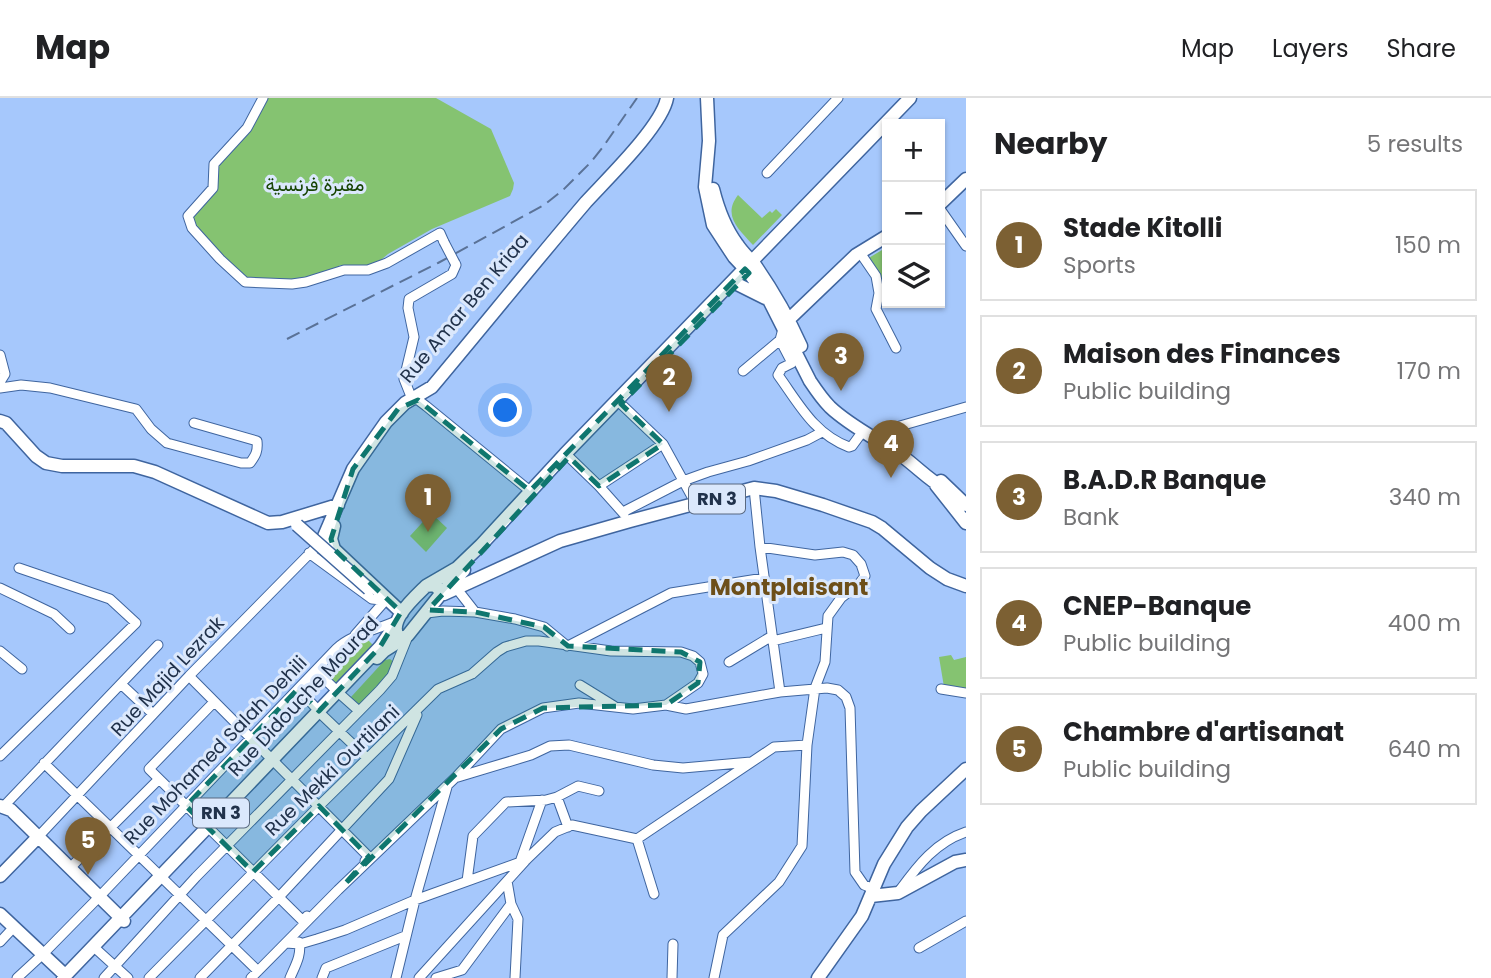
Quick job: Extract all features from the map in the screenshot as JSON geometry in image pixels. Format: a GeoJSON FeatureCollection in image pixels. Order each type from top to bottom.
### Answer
{"type":"FeatureCollection","features":[{"type":"Feature","properties":{"kind":"main road","name":"Rue Amar Ben Kriaa"},"geometry":{"type":"LineString","coordinates":[[412,399],[652,116],[661,98]]}},
{"type":"Feature","properties":{"kind":"main road","name":"Rue Amar Ben Kriaa"},"geometry":{"type":"LineString","coordinates":[[412,399],[432,387],[641,141],[662,114],[667,98]]}},
{"type":"Feature","properties":{"kind":"main road"},"geometry":{"type":"LineString","coordinates":[[707,98],[709,131],[705,187],[710,214],[719,235],[750,267],[774,300],[810,381],[831,407],[952,490],[966,505]]}},
{"type":"Feature","properties":{"kind":"main road"},"geometry":{"type":"LineString","coordinates":[[446,586],[910,98]]}},
{"type":"Feature","properties":{"kind":"main road"},"geometry":{"type":"LineString","coordinates":[[897,119],[918,98]]}},
{"type":"Feature","properties":{"kind":"main road"},"geometry":{"type":"LineString","coordinates":[[446,586],[457,568],[530,491],[882,135]]}},
{"type":"Feature","properties":{"kind":"main road"},"geometry":{"type":"LineString","coordinates":[[945,203],[966,179]]}},
{"type":"Feature","properties":{"kind":"main road"},"geometry":{"type":"LineString","coordinates":[[945,205],[966,188]]}},
{"type":"Feature","properties":{"kind":"main road"},"geometry":{"type":"LineString","coordinates":[[785,328],[856,254],[882,239]]}},
{"type":"Feature","properties":{"kind":"main road"},"geometry":{"type":"LineString","coordinates":[[827,286],[863,257],[884,245]]}},
{"type":"Feature","properties":{"kind":"main road"},"geometry":{"type":"LineString","coordinates":[[737,253],[740,268],[750,267]]}},
{"type":"Feature","properties":{"kind":"main road"},"geometry":{"type":"LineString","coordinates":[[750,267],[774,300]]}},
{"type":"Feature","properties":{"kind":"main road"},"geometry":{"type":"LineString","coordinates":[[785,328],[822,385],[844,407],[914,456],[966,523]]}},
{"type":"Feature","properties":{"kind":"main road"},"geometry":{"type":"LineString","coordinates":[[322,541],[354,469],[386,422],[412,399]]}},
{"type":"Feature","properties":{"kind":"main road"},"geometry":{"type":"LineString","coordinates":[[0,421],[6,423],[36,456],[47,463],[62,466],[134,467],[155,472],[268,523],[282,522],[338,505]]}},
{"type":"Feature","properties":{"kind":"main road","name":"RN 3"},"geometry":{"type":"LineString","coordinates":[[446,586],[626,516],[696,504],[754,488],[776,491],[872,522],[943,577],[966,586]]}},
{"type":"Feature","properties":{"kind":"main road"},"geometry":{"type":"LineString","coordinates":[[338,505],[331,539],[334,549],[399,618]]}},
{"type":"Feature","properties":{"kind":"main road"},"geometry":{"type":"LineString","coordinates":[[282,522],[297,525],[399,618]]}},
{"type":"Feature","properties":{"kind":"main road","name":"Rue Didouche Mourad"},"geometry":{"type":"LineString","coordinates":[[339,693],[384,651],[407,636],[446,586]]}},
{"type":"Feature","properties":{"kind":"main road","name":"Rue Didouche Mourad"},"geometry":{"type":"LineString","coordinates":[[66,977],[321,713],[380,647],[399,618],[446,586]]}},
{"type":"Feature","properties":{"kind":"main road"},"geometry":{"type":"LineString","coordinates":[[399,618],[395,629],[396,636],[407,636]]}},
{"type":"Feature","properties":{"kind":"main road"},"geometry":{"type":"LineString","coordinates":[[818,978],[862,916],[884,864],[907,827],[920,811],[966,769]]}},
{"type":"Feature","properties":{"kind":"main road"},"geometry":{"type":"LineString","coordinates":[[2,806],[11,810],[122,919]]}},
{"type":"Feature","properties":{"kind":"main road"},"geometry":{"type":"LineString","coordinates":[[0,876],[38,837]]}},
{"type":"Feature","properties":{"kind":"main road"},"geometry":{"type":"LineString","coordinates":[[873,893],[898,893],[955,862],[966,860]]}},
{"type":"Feature","properties":{"kind":"main road"},"geometry":{"type":"LineString","coordinates":[[0,914],[66,977]]}},
{"type":"Feature","properties":{"kind":"main road","name":"Rue Didouche Mourad"},"geometry":{"type":"LineString","coordinates":[[66,977],[96,949],[122,919]]}},
{"type":"Feature","properties":{"kind":"street"},"geometry":{"type":"LineString","coordinates":[[263,98],[247,128],[214,164],[213,188],[188,216],[192,228],[245,282],[292,284],[344,270],[368,270],[387,263],[440,233],[456,265],[452,274],[408,299],[414,337],[404,379],[412,399],[426,406],[530,491]]}},
{"type":"Feature","properties":{"kind":"street"},"geometry":{"type":"LineString","coordinates":[[767,173],[838,98]]}},
{"type":"Feature","properties":{"kind":"street"},"geometry":{"type":"LineString","coordinates":[[945,216],[966,246]]}},
{"type":"Feature","properties":{"kind":"street"},"geometry":{"type":"LineString","coordinates":[[863,257],[876,276],[879,293],[877,309],[896,348]]}},
{"type":"Feature","properties":{"kind":"street"},"geometry":{"type":"LineString","coordinates":[[743,371],[785,328]]}},
{"type":"Feature","properties":{"kind":"street"},"geometry":{"type":"LineString","coordinates":[[785,328],[792,363],[782,368],[778,375],[813,425],[849,447],[863,431]]}},
{"type":"Feature","properties":{"kind":"street"},"geometry":{"type":"LineString","coordinates":[[0,355],[5,374],[0,382]]}},
{"type":"Feature","properties":{"kind":"street"},"geometry":{"type":"LineString","coordinates":[[0,388],[21,385],[50,388],[136,410],[167,443],[241,463],[250,463],[256,456],[257,442],[194,423]]}},
{"type":"Feature","properties":{"kind":"street"},"geometry":{"type":"LineString","coordinates":[[426,392],[426,406]]}},
{"type":"Feature","properties":{"kind":"street"},"geometry":{"type":"LineString","coordinates":[[621,404],[663,444],[696,504]]}},
{"type":"Feature","properties":{"kind":"street"},"geometry":{"type":"LineString","coordinates":[[879,432],[966,408]]}},
{"type":"Feature","properties":{"kind":"street"},"geometry":{"type":"LineString","coordinates":[[569,457],[626,516],[683,481],[807,440],[822,432]]}},
{"type":"Feature","properties":{"kind":"street"},"geometry":{"type":"LineString","coordinates":[[599,486],[663,444]]}},
{"type":"Feature","properties":{"kind":"street"},"geometry":{"type":"LineString","coordinates":[[754,488],[780,692]]}},
{"type":"Feature","properties":{"kind":"street","name":"Rue Majid Lezrak"},"geometry":{"type":"LineString","coordinates":[[38,837],[189,676],[322,541]]}},
{"type":"Feature","properties":{"kind":"street"},"geometry":{"type":"LineString","coordinates":[[714,978],[723,935],[779,882],[802,846],[807,745],[815,688],[825,662],[828,616],[841,598],[865,576],[861,564],[853,555],[844,552],[815,555],[760,547]]}},
{"type":"Feature","properties":{"kind":"street"},"geometry":{"type":"LineString","coordinates":[[309,553],[377,600],[353,637]]}},
{"type":"Feature","properties":{"kind":"street"},"geometry":{"type":"LineString","coordinates":[[0,756],[136,623],[110,599],[19,568]]}},
{"type":"Feature","properties":{"kind":"street"},"geometry":{"type":"LineString","coordinates":[[427,613],[475,612],[515,619],[544,627],[568,646],[671,593],[764,578]]}},
{"type":"Feature","properties":{"kind":"street"},"geometry":{"type":"LineString","coordinates":[[446,586],[475,612]]}},
{"type":"Feature","properties":{"kind":"street"},"geometry":{"type":"LineString","coordinates":[[0,587],[54,614],[70,629]]}},
{"type":"Feature","properties":{"kind":"street","name":"Rue Mohamed Salah Dehili"},"geometry":{"type":"LineString","coordinates":[[16,978],[99,897],[344,642],[399,618]]}},
{"type":"Feature","properties":{"kind":"street"},"geometry":{"type":"LineString","coordinates":[[729,662],[772,639],[827,628]]}},
{"type":"Feature","properties":{"kind":"street"},"geometry":{"type":"LineString","coordinates":[[104,978],[180,895],[393,676],[407,636]]}},
{"type":"Feature","properties":{"kind":"street","name":"Rue Mekki Ourtilani"},"geometry":{"type":"LineString","coordinates":[[149,978],[318,806],[439,689],[472,674],[497,652],[526,641],[539,641],[611,651],[681,652],[692,656],[700,662],[703,674],[698,683],[666,705]]}},
{"type":"Feature","properties":{"kind":"street"},"geometry":{"type":"LineString","coordinates":[[2,806],[158,645]]}},
{"type":"Feature","properties":{"kind":"street"},"geometry":{"type":"LineString","coordinates":[[0,651],[22,668]]}},
{"type":"Feature","properties":{"kind":"street"},"geometry":{"type":"LineString","coordinates":[[316,671],[359,711]]}},
{"type":"Feature","properties":{"kind":"street"},"geometry":{"type":"LineString","coordinates":[[189,676],[369,857],[303,921],[149,769],[214,702]]}},
{"type":"Feature","properties":{"kind":"street"},"geometry":{"type":"LineString","coordinates":[[121,684],[153,714]]}},
{"type":"Feature","properties":{"kind":"street"},"geometry":{"type":"LineString","coordinates":[[580,685],[616,708]]}},
{"type":"Feature","properties":{"kind":"street"},"geometry":{"type":"LineString","coordinates":[[44,763],[231,946],[254,975],[456,777],[501,729],[544,708],[579,703],[633,709],[666,705],[687,709],[780,692],[815,688],[838,690],[846,697],[850,708],[855,872],[873,893]]}},
{"type":"Feature","properties":{"kind":"street"},"geometry":{"type":"LineString","coordinates":[[941,689],[966,693]]}},
{"type":"Feature","properties":{"kind":"street"},"geometry":{"type":"LineString","coordinates":[[298,690],[368,758]]}},
{"type":"Feature","properties":{"kind":"street"},"geometry":{"type":"LineString","coordinates":[[200,978],[389,779],[420,709]]}},
{"type":"Feature","properties":{"kind":"street"},"geometry":{"type":"LineString","coordinates":[[456,777],[531,755],[550,746],[569,745],[653,765],[683,768],[752,762]]}},
{"type":"Feature","properties":{"kind":"street"},"geometry":{"type":"LineString","coordinates":[[419,978],[524,861],[555,832],[572,825],[637,838],[774,747],[807,745]]}},
{"type":"Feature","properties":{"kind":"street"},"geometry":{"type":"LineString","coordinates":[[70,868],[159,779]]}},
{"type":"Feature","properties":{"kind":"street"},"geometry":{"type":"LineString","coordinates":[[396,978],[447,785]]}},
{"type":"Feature","properties":{"kind":"street"},"geometry":{"type":"LineString","coordinates":[[467,881],[473,836],[506,802],[557,797],[578,786],[599,791]]}},
{"type":"Feature","properties":{"kind":"street"},"geometry":{"type":"LineString","coordinates":[[557,797],[568,827]]}},
{"type":"Feature","properties":{"kind":"street"},"geometry":{"type":"LineString","coordinates":[[524,861],[542,800]]}},
{"type":"Feature","properties":{"kind":"street"},"geometry":{"type":"LineString","coordinates":[[898,893],[922,860],[941,845],[966,832]]}},
{"type":"Feature","properties":{"kind":"street"},"geometry":{"type":"LineString","coordinates":[[637,838],[654,894]]}},
{"type":"Feature","properties":{"kind":"street"},"geometry":{"type":"LineString","coordinates":[[286,943],[300,944],[345,930],[415,900],[524,861]]}},
{"type":"Feature","properties":{"kind":"street"},"geometry":{"type":"LineString","coordinates":[[508,881],[518,919],[514,978]]}},
{"type":"Feature","properties":{"kind":"street"},"geometry":{"type":"LineString","coordinates":[[436,978],[462,970],[512,904]]}},
{"type":"Feature","properties":{"kind":"street"},"geometry":{"type":"LineString","coordinates":[[919,948],[966,921]]}},
{"type":"Feature","properties":{"kind":"street"},"geometry":{"type":"LineString","coordinates":[[0,942],[14,927]]}},
{"type":"Feature","properties":{"kind":"street"},"geometry":{"type":"LineString","coordinates":[[289,978],[299,957],[300,944],[295,934]]}},
{"type":"Feature","properties":{"kind":"street"},"geometry":{"type":"LineString","coordinates":[[322,978],[327,968],[405,936]]}},
{"type":"Feature","properties":{"kind":"street"},"geometry":{"type":"LineString","coordinates":[[672,978],[673,944]]}},
{"type":"Feature","properties":{"kind":"street"},"geometry":{"type":"LineString","coordinates":[[96,949],[128,978]]}},
{"type":"Feature","properties":{"kind":"highlighted area"},"geometry":{"type":"Polygon","coordinates":[[[745,269],[749,273],[621,404],[663,444],[599,486],[569,457],[428,610],[475,612],[544,627],[568,646],[681,652],[700,662],[698,683],[666,705],[543,708],[501,729],[344,885],[369,857],[319,806],[253,872],[186,806],[298,689],[319,711],[380,647],[401,612],[334,549],[331,539],[353,469],[398,409],[418,400],[530,491],[745,269]]]}},
{"type":"Feature","properties":{"kind":"green space","name":"مقبرة فرنسية"},"geometry":{"type":"Polygon","coordinates":[[[266,98],[436,98],[491,129],[514,183],[513,189],[510,196],[432,229],[388,254],[375,265],[345,268],[340,265],[334,273],[304,281],[247,280],[215,251],[191,222],[191,216],[215,190],[216,166],[266,98]]]}},
{"type":"Feature","properties":{"kind":"green space"},"geometry":{"type":"Polygon","coordinates":[[[738,195],[762,218],[776,209],[782,215],[753,245],[738,228],[732,216],[733,203],[738,195]]]}},
{"type":"Feature","properties":{"kind":"green space"},"geometry":{"type":"Polygon","coordinates":[[[882,250],[881,280],[867,259],[882,250]]]}},
{"type":"Feature","properties":{"kind":"green space"},"geometry":{"type":"Polygon","coordinates":[[[431,513],[447,528],[426,552],[410,536],[431,513]]]}},
{"type":"Feature","properties":{"kind":"green space"},"geometry":{"type":"Polygon","coordinates":[[[365,637],[373,645],[337,684],[320,669],[345,644],[365,637]]]}},
{"type":"Feature","properties":{"kind":"green space"},"geometry":{"type":"Polygon","coordinates":[[[951,655],[954,660],[966,657],[966,690],[944,687],[939,657],[951,655]]]}},
{"type":"Feature","properties":{"kind":"green space"},"geometry":{"type":"Polygon","coordinates":[[[390,659],[395,663],[391,674],[361,706],[351,697],[385,660],[390,659]]]}},
{"type":"Feature","properties":{"kind":"railway"},"geometry":{"type":"LineString","coordinates":[[287,339],[438,263],[544,205],[591,162],[637,98]]}},
{"type":"Feature","properties":{"kind":"place","name":"B.A.D.R Banque"},"geometry":{"type":"Point","coordinates":[841,391]}},
{"type":"Feature","properties":{"kind":"place","name":"Maison des Finances"},"geometry":{"type":"Point","coordinates":[669,412]}},
{"type":"Feature","properties":{"kind":"place","name":"CNEP-Banque"},"geometry":{"type":"Point","coordinates":[891,478]}},
{"type":"Feature","properties":{"kind":"place","name":"Stade Kitolli"},"geometry":{"type":"Point","coordinates":[428,532]}},
{"type":"Feature","properties":{"kind":"place","name":"Chambre d'artisanat"},"geometry":{"type":"Point","coordinates":[88,875]}},
{"type":"Feature","properties":{"kind":"district","name":"Montplaisant"},"geometry":{"type":"Point","coordinates":[789,587]}}]}
